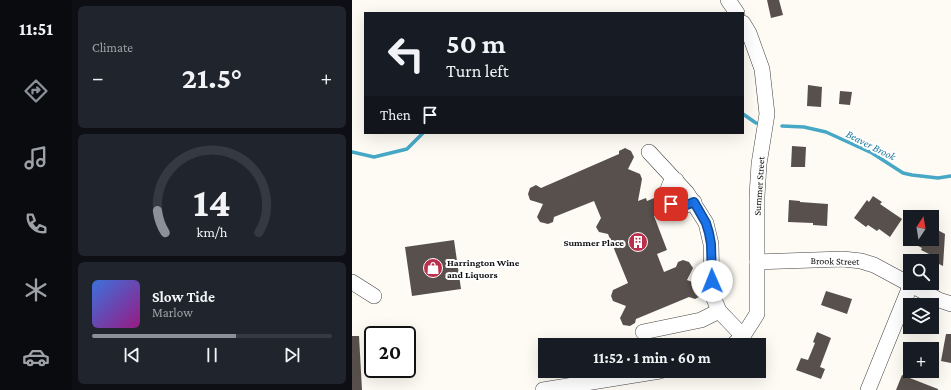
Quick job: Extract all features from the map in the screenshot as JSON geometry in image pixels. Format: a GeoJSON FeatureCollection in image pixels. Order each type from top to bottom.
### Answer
{"type":"FeatureCollection","features":[{"type":"Feature","properties":{"kind":"street"},"geometry":{"type":"LineString","coordinates":[[728,0],[736,12]]}},
{"type":"Feature","properties":{"kind":"street","name":"Summer Street"},"geometry":{"type":"LineString","coordinates":[[740,338],[758,314],[757,196],[759,164],[767,114],[762,69],[749,33],[744,25]]}},
{"type":"Feature","properties":{"kind":"street"},"geometry":{"type":"LineString","coordinates":[[649,152],[671,192],[674,206],[680,207],[694,202]]}},
{"type":"Feature","properties":{"kind":"street"},"geometry":{"type":"LineString","coordinates":[[671,192],[687,192],[706,223],[711,244],[712,294],[720,311],[737,338]]}},
{"type":"Feature","properties":{"kind":"street","name":"Brook Street"},"geometry":{"type":"LineString","coordinates":[[757,262],[843,259],[861,261],[874,265],[903,280]]}},
{"type":"Feature","properties":{"kind":"street"},"geometry":{"type":"LineString","coordinates":[[352,282],[374,296]]}},
{"type":"Feature","properties":{"kind":"street"},"geometry":{"type":"LineString","coordinates":[[868,390],[909,290]]}},
{"type":"Feature","properties":{"kind":"street","name":"Brook Street"},"geometry":{"type":"LineString","coordinates":[[922,290],[939,300],[951,304]]}},
{"type":"Feature","properties":{"kind":"street"},"geometry":{"type":"LineString","coordinates":[[643,332],[701,320],[720,311]]}},
{"type":"Feature","properties":{"kind":"street"},"geometry":{"type":"LineString","coordinates":[[543,390],[617,378]]}},
{"type":"Feature","properties":{"kind":"building"},"geometry":{"type":"Polygon","coordinates":[[[767,0],[779,0],[783,15],[771,18],[767,0]]]}},
{"type":"Feature","properties":{"kind":"building"},"geometry":{"type":"Polygon","coordinates":[[[808,85],[822,87],[821,107],[807,106],[808,85]]]}},
{"type":"Feature","properties":{"kind":"building"},"geometry":{"type":"Polygon","coordinates":[[[840,91],[852,92],[850,105],[839,104],[840,91]]]}},
{"type":"Feature","properties":{"kind":"building"},"geometry":{"type":"Polygon","coordinates":[[[792,146],[806,147],[805,167],[791,167],[792,146]]]}},
{"type":"Feature","properties":{"kind":"building","name":"Summer Place"},"geometry":{"type":"Polygon","coordinates":[[[625,148],[631,151],[634,157],[628,169],[640,174],[642,179],[638,201],[646,198],[647,201],[659,196],[663,200],[663,207],[655,210],[657,215],[654,216],[667,250],[657,254],[664,272],[676,267],[678,262],[683,260],[689,262],[693,268],[687,280],[700,285],[703,290],[701,296],[695,299],[689,297],[636,319],[635,323],[630,326],[623,325],[620,318],[626,306],[613,301],[611,296],[613,290],[628,283],[608,234],[599,232],[596,227],[601,218],[594,201],[554,217],[553,222],[548,224],[540,222],[537,217],[543,204],[530,200],[528,194],[530,188],[536,185],[541,188],[619,154],[619,151],[625,148]]]}},
{"type":"Feature","properties":{"kind":"building"},"geometry":{"type":"Polygon","coordinates":[[[873,196],[882,202],[880,204],[902,219],[890,237],[879,229],[877,231],[868,225],[866,227],[854,218],[867,200],[869,202],[873,196]]]}},
{"type":"Feature","properties":{"kind":"building"},"geometry":{"type":"Polygon","coordinates":[[[789,200],[828,204],[827,226],[813,225],[813,223],[788,222],[789,200]]]}},
{"type":"Feature","properties":{"kind":"building"},"geometry":{"type":"Polygon","coordinates":[[[939,231],[945,234],[943,266],[939,264],[939,254],[929,254],[921,250],[922,248],[918,246],[939,246],[939,231]]]}},
{"type":"Feature","properties":{"kind":"building","name":"Harrington Wine and Liquors"},"geometry":{"type":"Polygon","coordinates":[[[454,240],[461,289],[412,296],[405,247],[454,240]]]}},
{"type":"Feature","properties":{"kind":"building"},"geometry":{"type":"Polygon","coordinates":[[[826,291],[852,299],[847,314],[821,305],[826,291]]]}},
{"type":"Feature","properties":{"kind":"building"},"geometry":{"type":"Polygon","coordinates":[[[817,332],[831,338],[820,367],[825,369],[821,379],[796,370],[801,358],[808,360],[815,343],[813,342],[817,332]]]}},
{"type":"Feature","properties":{"kind":"building"},"geometry":{"type":"Polygon","coordinates":[[[946,334],[951,334],[951,363],[941,361],[946,334]]]}},
{"type":"Feature","properties":{"kind":"building"},"geometry":{"type":"Polygon","coordinates":[[[352,336],[359,336],[362,390],[352,390],[352,336]]]}},
{"type":"Feature","properties":{"kind":"building"},"geometry":{"type":"Polygon","coordinates":[[[902,375],[903,378],[910,378],[938,389],[938,390],[896,390],[902,375]]]}},
{"type":"Feature","properties":{"kind":"waterway","name":"Beaver Brook"},"geometry":{"type":"LineString","coordinates":[[744,115],[756,123]]}},
{"type":"Feature","properties":{"kind":"waterway","name":"Beaver Brook"},"geometry":{"type":"LineString","coordinates":[[782,126],[804,127],[826,132],[872,153],[903,173],[938,178],[951,176]]}},
{"type":"Feature","properties":{"kind":"waterway","name":"Beaver Brook"},"geometry":{"type":"LineString","coordinates":[[352,152],[374,157],[407,149],[422,134]]}},
{"type":"Feature","properties":{"kind":"place","name":"Summer Place"},"geometry":{"type":"Point","coordinates":[638,242]}},
{"type":"Feature","properties":{"kind":"place","name":"Harrington Wine and Liquors"},"geometry":{"type":"Point","coordinates":[433,268]}},
{"type":"Feature","properties":{"kind":"route"},"geometry":{"type":"LineString","coordinates":[[671,204],[680,207],[694,202],[706,223],[711,244],[712,281]]}}]}
